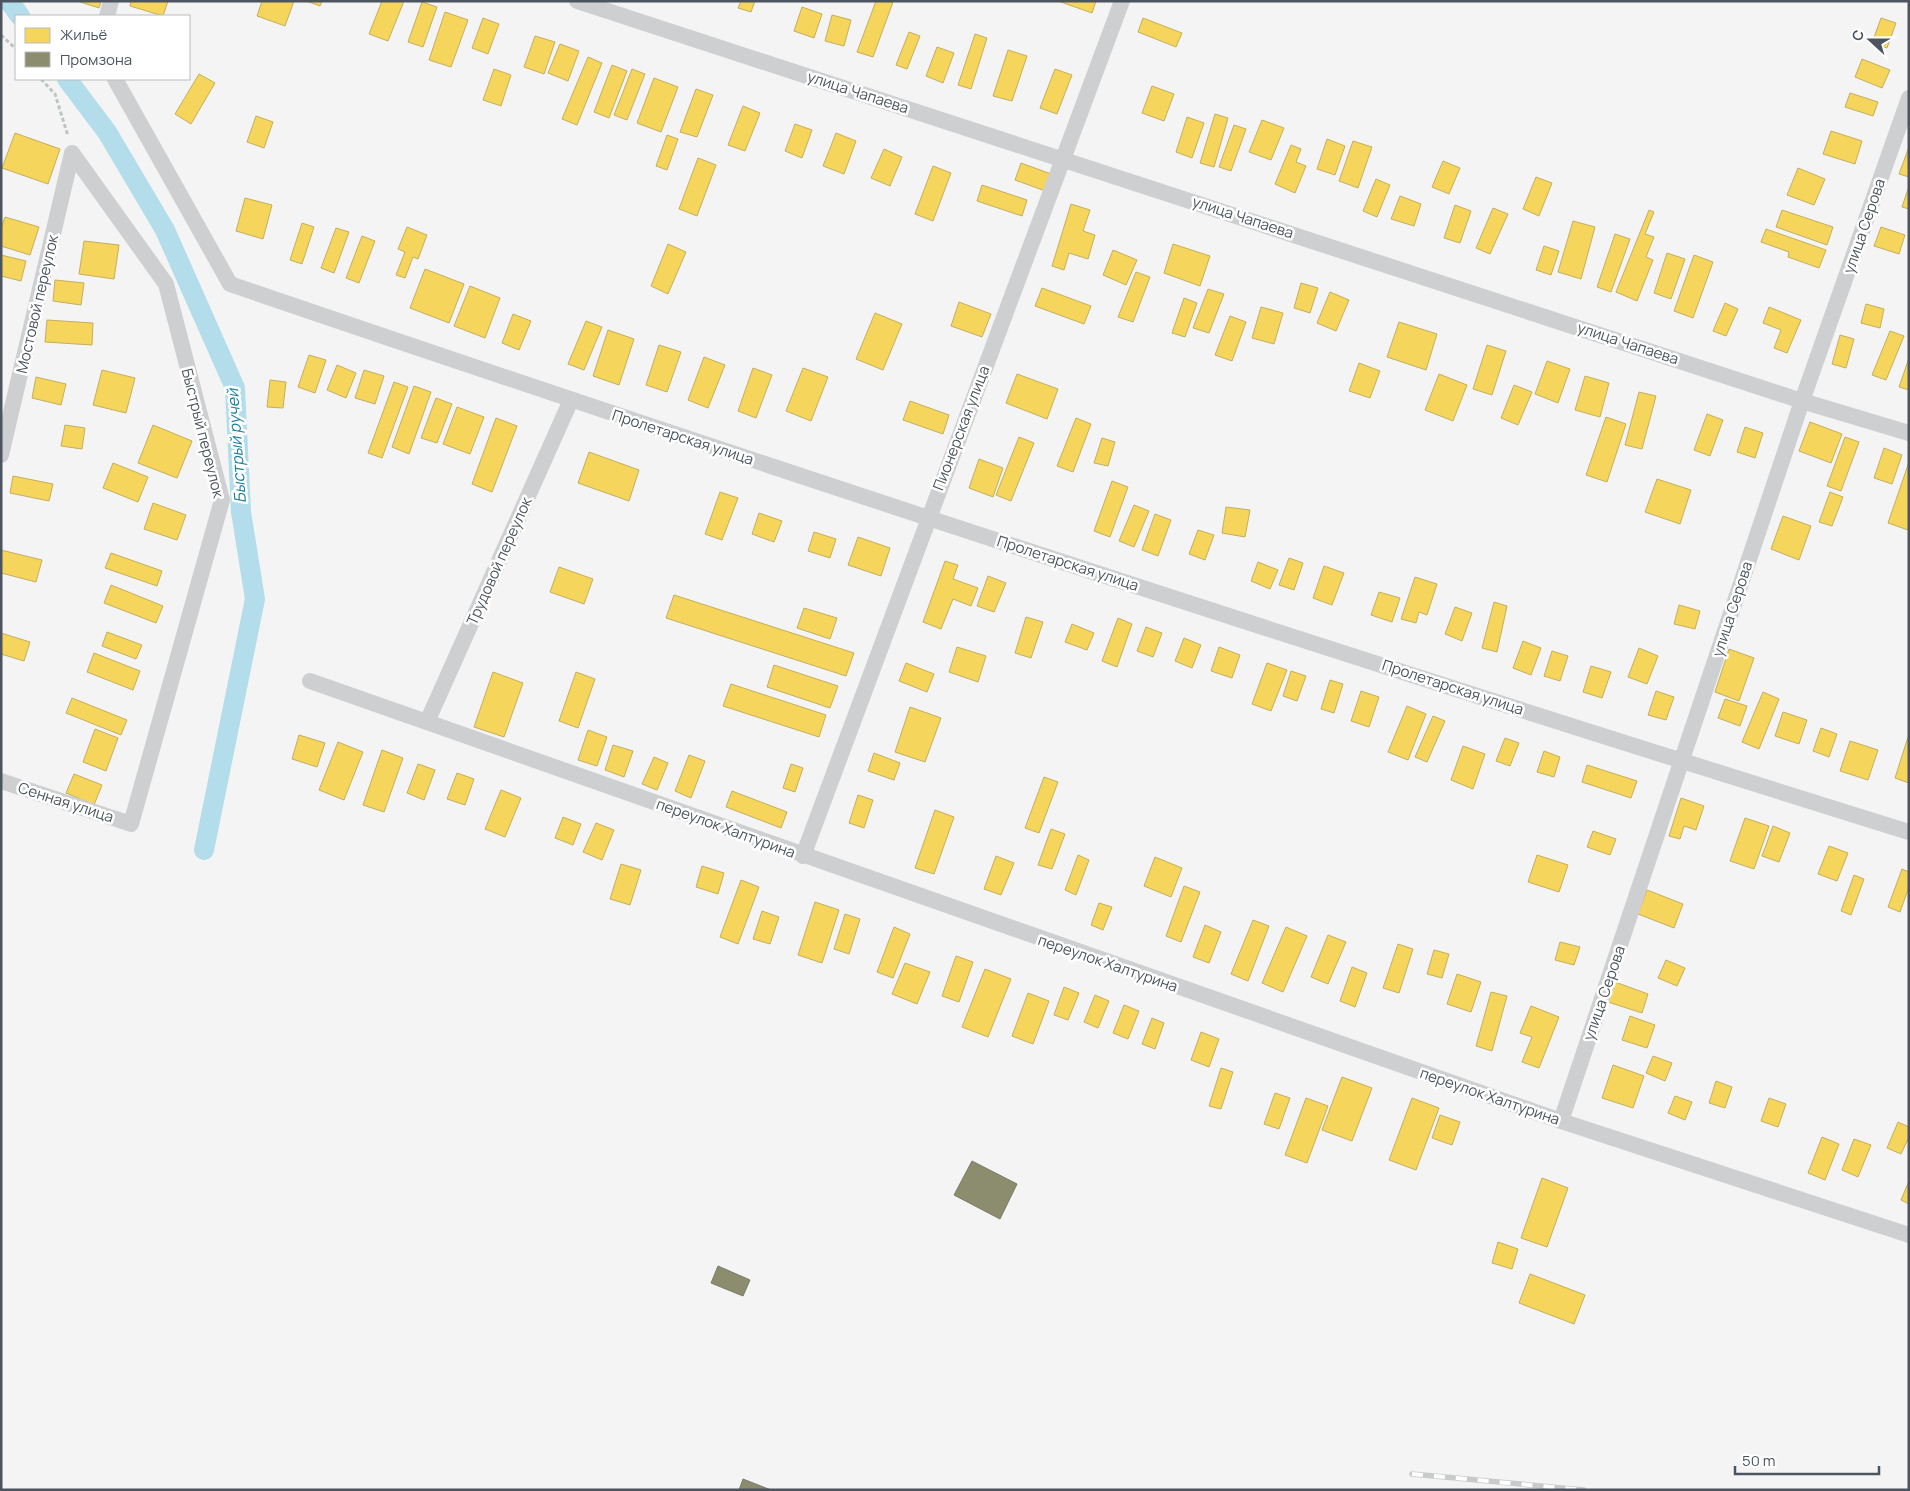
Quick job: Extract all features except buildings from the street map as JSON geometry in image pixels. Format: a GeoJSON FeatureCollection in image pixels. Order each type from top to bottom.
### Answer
{"type":"FeatureCollection","features":[{"type":"Feature","properties":{"kind":"street"},"geometry":{"type":"LineString","coordinates":[[107,15],[111,1]]}},
{"type":"Feature","properties":{"kind":"street","name":"улица Чапаева"},"geometry":{"type":"LineString","coordinates":[[577,1],[1064,158],[1802,401],[1909,433]]}},
{"type":"Feature","properties":{"kind":"street","name":"Пионерская улица"},"geometry":{"type":"LineString","coordinates":[[803,856],[927,518],[1122,1]]}},
{"type":"Feature","properties":{"kind":"street","name":"Пролетарская улица"},"geometry":{"type":"LineString","coordinates":[[116,80],[230,284],[927,518],[1681,761],[1909,832]]}},
{"type":"Feature","properties":{"kind":"street","name":"улица Серова"},"geometry":{"type":"LineString","coordinates":[[1561,1121],[1802,401],[1909,98]]}},
{"type":"Feature","properties":{"kind":"street","name":"Мостовой переулок"},"geometry":{"type":"LineString","coordinates":[[1,455],[72,153]]}},
{"type":"Feature","properties":{"kind":"street","name":"Быстрый переулок"},"geometry":{"type":"LineString","coordinates":[[72,153],[166,284],[222,500],[131,824]]}},
{"type":"Feature","properties":{"kind":"street","name":"Трудовой переулок"},"geometry":{"type":"LineString","coordinates":[[427,722],[571,400]]}},
{"type":"Feature","properties":{"kind":"street","name":"переулок Халтурина"},"geometry":{"type":"LineString","coordinates":[[310,682],[1561,1121],[1909,1235]]}},
{"type":"Feature","properties":{"kind":"street","name":"Сенная улица"},"geometry":{"type":"LineString","coordinates":[[1,780],[131,824]]}},
{"type":"Feature","properties":{"kind":"path"},"geometry":{"type":"LineString","coordinates":[[1,34],[15,48]]}},
{"type":"Feature","properties":{"kind":"path"},"geometry":{"type":"LineString","coordinates":[[42,80],[55,94],[72,153]]}},
{"type":"Feature","properties":{"kind":"waterway","name":"Быстрый ручей"},"geometry":{"type":"LineString","coordinates":[[9,1],[19,15]]}},
{"type":"Feature","properties":{"kind":"waterway","name":"Быстрый ручей"},"geometry":{"type":"LineString","coordinates":[[68,80],[107,132],[165,230],[235,388],[241,512],[255,599],[204,850]]}},
{"type":"Feature","properties":{"kind":"railway"},"geometry":{"type":"LineString","coordinates":[[1412,1474],[1584,1490]]}}]}
